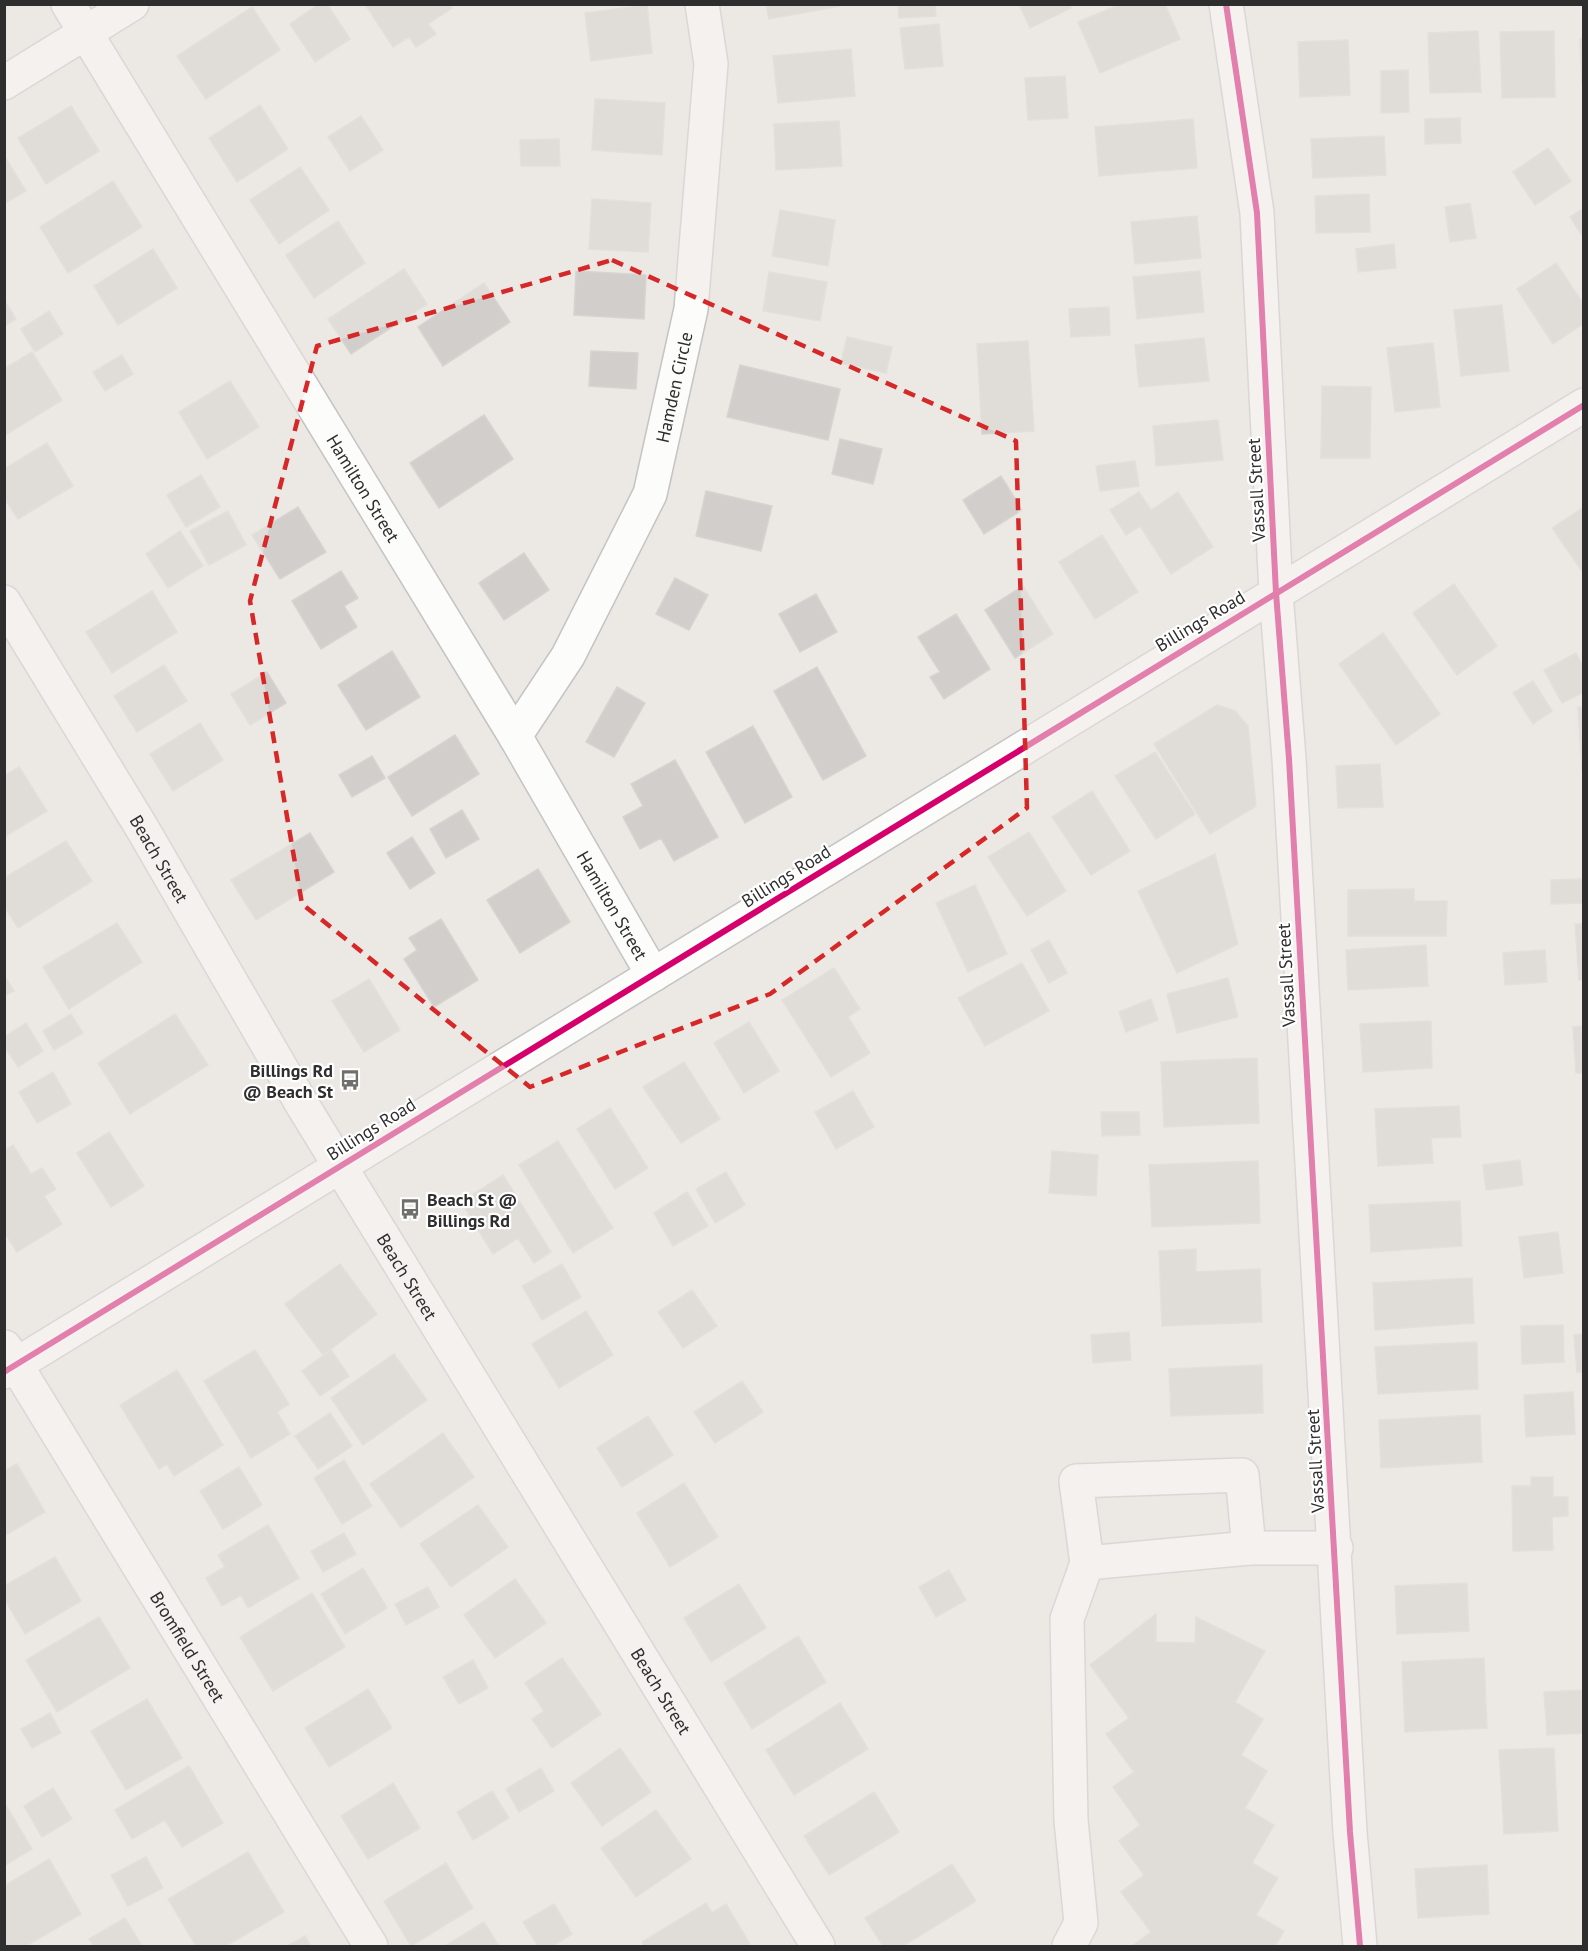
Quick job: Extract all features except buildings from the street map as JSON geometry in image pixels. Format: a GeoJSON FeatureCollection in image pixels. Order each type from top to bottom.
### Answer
{"type":"FeatureCollection","features":[{"type":"Feature","properties":{"kind":"street","name":"Hamilton Street"},"geometry":{"type":"LineString","coordinates":[[68,4],[515,736],[653,975]]}},
{"type":"Feature","properties":{"kind":"street"},"geometry":{"type":"LineString","coordinates":[[4,83],[132,4]]}},
{"type":"Feature","properties":{"kind":"street","name":"Hamden Circle"},"geometry":{"type":"LineString","coordinates":[[515,736],[568,656],[650,494],[691,309],[711,64],[702,4]]}},
{"type":"Feature","properties":{"kind":"street","name":"Vassall Street"},"geometry":{"type":"LineString","coordinates":[[1226,4],[1257,213],[1276,593],[1291,795],[1336,1548],[1350,1832],[1360,1947]]}},
{"type":"Feature","properties":{"kind":"street","name":"Billings Road"},"geometry":{"type":"LineString","coordinates":[[8,1361],[341,1167],[396,1131],[1584,405]]}},
{"type":"Feature","properties":{"kind":"street","name":"Beach Street"},"geometry":{"type":"LineString","coordinates":[[4,602],[142,828],[341,1167],[818,1947]]}},
{"type":"Feature","properties":{"kind":"street","name":"Bromfield Street"},"geometry":{"type":"LineString","coordinates":[[8,1361],[370,1947]]}},
{"type":"Feature","properties":{"kind":"street"},"geometry":{"type":"LineString","coordinates":[[1069,1947],[1081,1923],[1071,1820],[1066,1619],[1087,1563],[1076,1481],[1242,1475],[1249,1548]]}},
{"type":"Feature","properties":{"kind":"street"},"geometry":{"type":"LineString","coordinates":[[1087,1563],[1249,1548],[1336,1548]]}},
{"type":"Feature","properties":{"kind":"highlighted area"},"geometry":{"type":"Polygon","coordinates":[[[612,260],[1016,441],[1027,808],[770,994],[530,1087],[302,904],[250,601],[317,346],[612,260]]]}},
{"type":"Feature","properties":{"kind":"cycle path"},"geometry":{"type":"LineString","coordinates":[[1226,4],[1257,213],[1276,593],[1289,759],[1350,1832],[1360,1946]]}},
{"type":"Feature","properties":{"kind":"cycle path"},"geometry":{"type":"LineString","coordinates":[[4,1372],[1584,405]]}},
{"type":"Feature","properties":{"kind":"place","name":"Billings Rd @ Beach St"},"geometry":{"type":"Point","coordinates":[350,1080]}},
{"type":"Feature","properties":{"kind":"place","name":"Beach St @ Billings Rd"},"geometry":{"type":"Point","coordinates":[410,1209]}}]}
